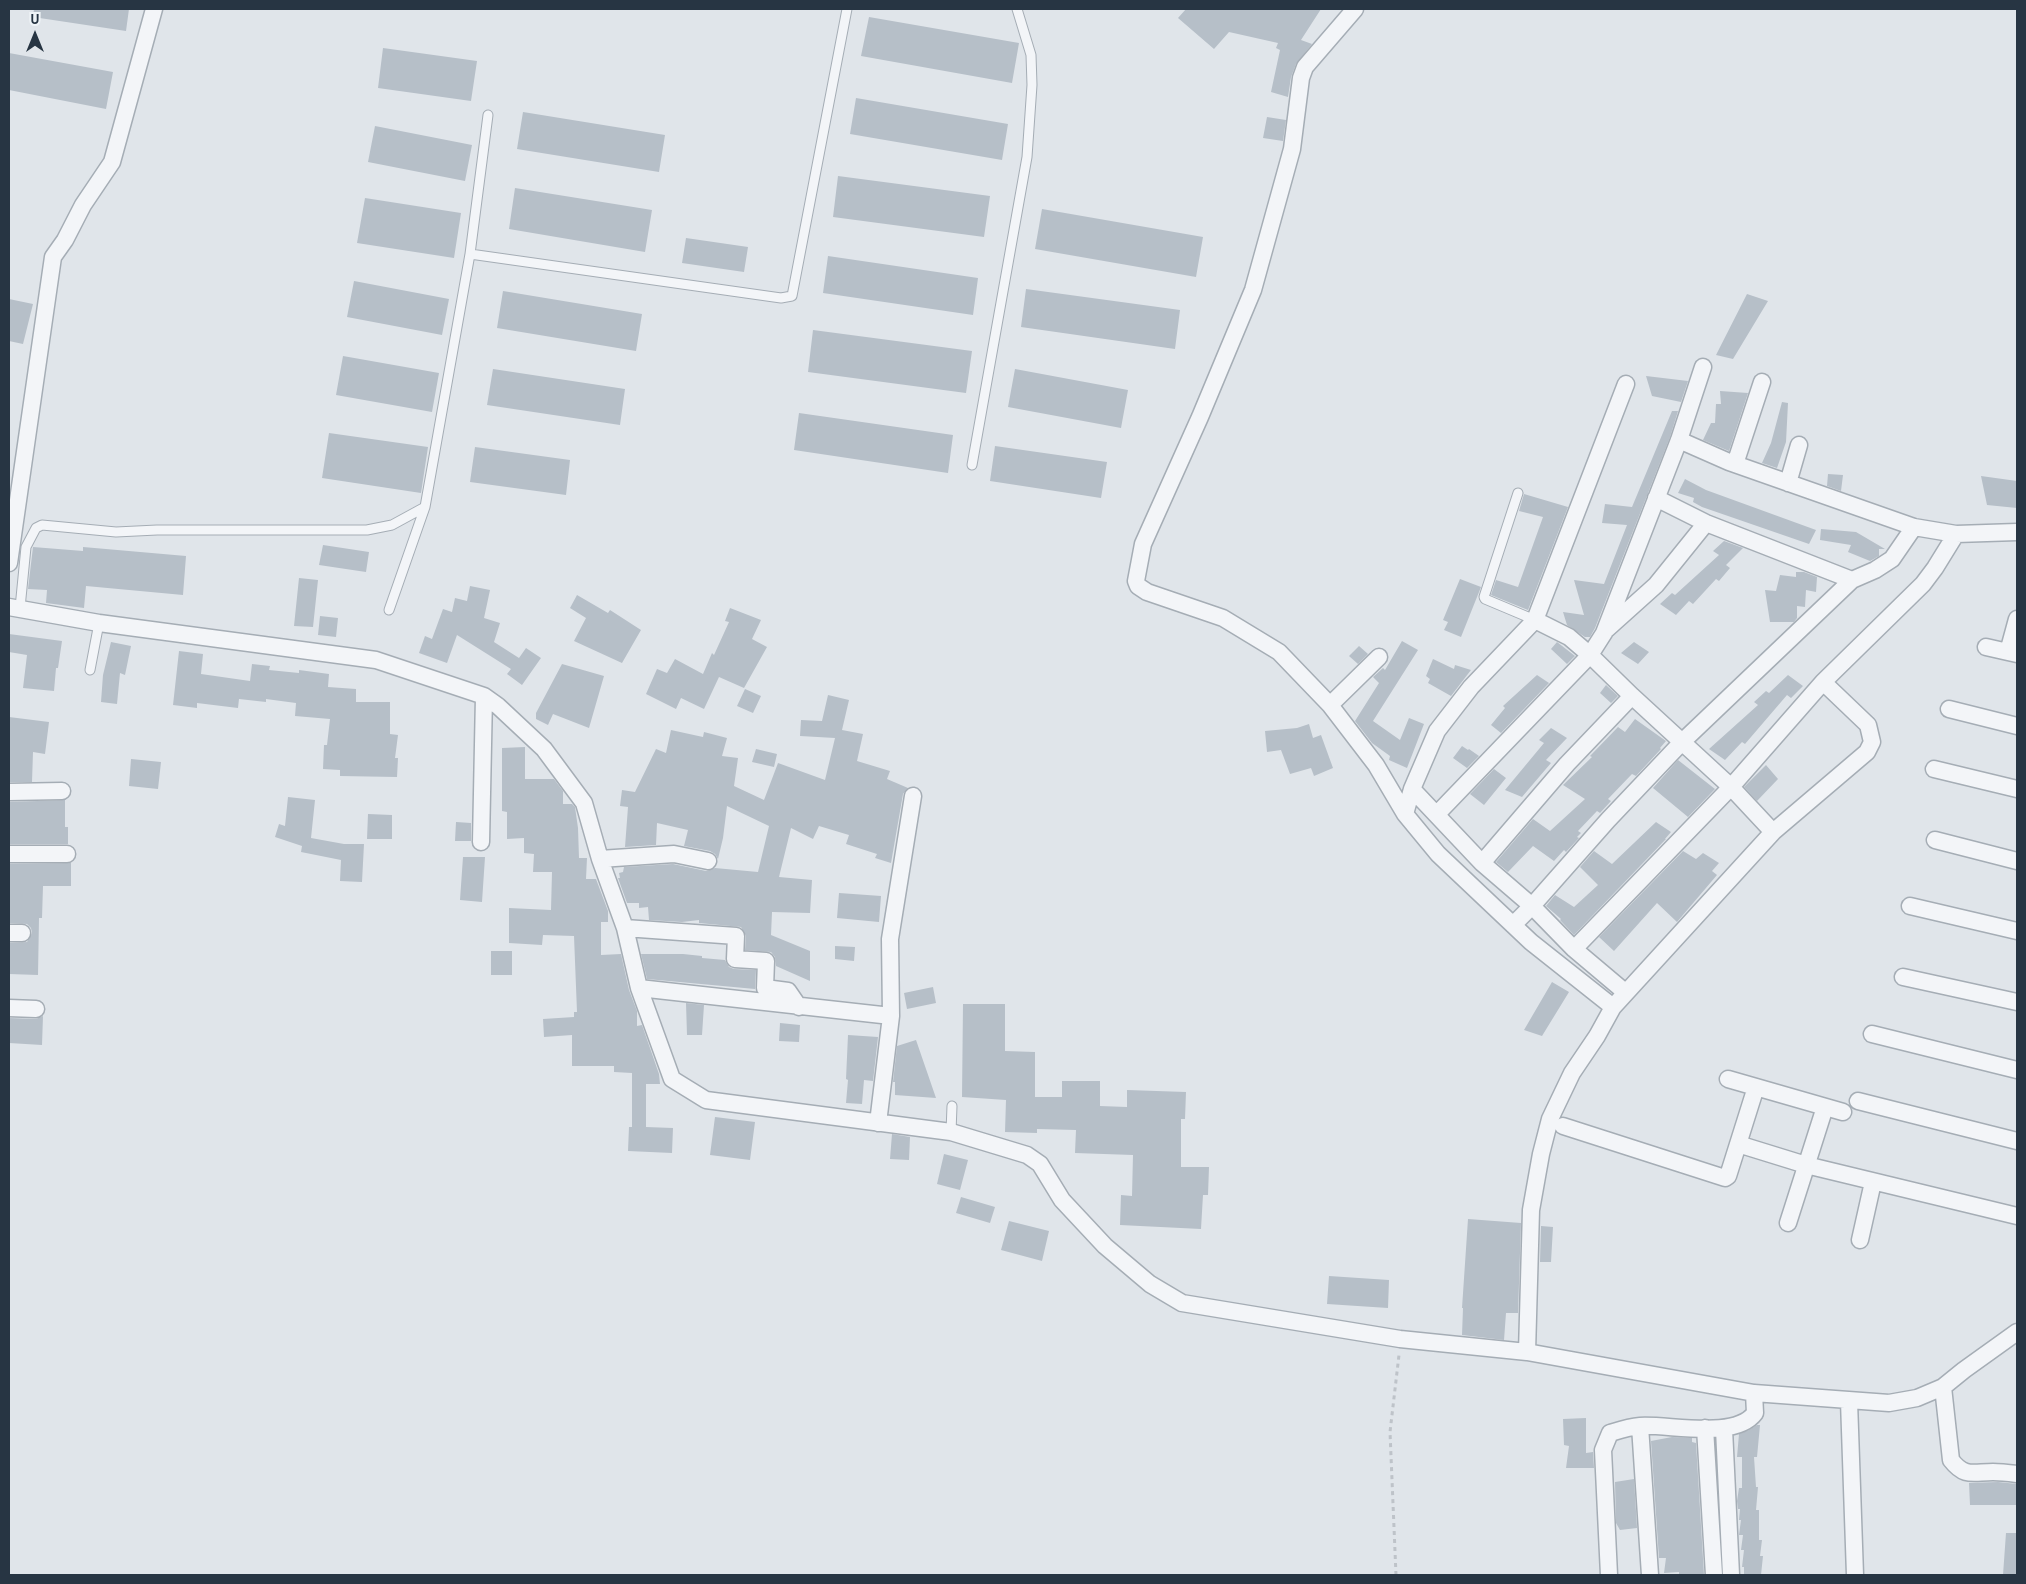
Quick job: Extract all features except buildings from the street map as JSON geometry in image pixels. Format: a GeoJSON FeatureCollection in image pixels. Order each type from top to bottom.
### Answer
{"type":"FeatureCollection","features":[{"type":"Feature","properties":{"kind":"street"},"geometry":{"type":"LineString","coordinates":[[9,563],[53,257],[65,240],[83,205],[112,162],[154,9]]}},
{"type":"Feature","properties":{"kind":"street"},"geometry":{"type":"LineString","coordinates":[[1354,9],[1305,67],[1301,78],[1292,149],[1253,290],[1200,417],[1142,544],[1136,581],[1138,586],[1147,592],[1222,618],[1279,652],[1330,705],[1376,766],[1405,814],[1438,854],[1531,942],[1613,1007]]}},
{"type":"Feature","properties":{"kind":"street"},"geometry":{"type":"LineString","coordinates":[[1437,814],[1590,655],[1604,633],[1679,440],[1703,367]]}},
{"type":"Feature","properties":{"kind":"street"},"geometry":{"type":"LineString","coordinates":[[1735,464],[1762,382]]}},
{"type":"Feature","properties":{"kind":"street"},"geometry":{"type":"LineString","coordinates":[[1405,814],[1412,789],[1437,731],[1471,687],[1536,620],[1626,384]]}},
{"type":"Feature","properties":{"kind":"street"},"geometry":{"type":"LineString","coordinates":[[1679,440],[1735,464],[1914,528],[1956,534],[2017,532]]}},
{"type":"Feature","properties":{"kind":"street"},"geometry":{"type":"LineString","coordinates":[[1788,483],[1799,445]]}},
{"type":"Feature","properties":{"kind":"street"},"geometry":{"type":"LineString","coordinates":[[1656,498],[1706,523],[1852,580]]}},
{"type":"Feature","properties":{"kind":"street"},"geometry":{"type":"LineString","coordinates":[[1604,633],[1656,585],[1706,523]]}},
{"type":"Feature","properties":{"kind":"street"},"geometry":{"type":"LineString","coordinates":[[1513,925],[1682,742],[1852,580],[1875,570],[1892,558],[1914,528]]}},
{"type":"Feature","properties":{"kind":"street"},"geometry":{"type":"LineString","coordinates":[[1574,949],[1731,787],[1823,682],[1923,584],[1956,534]]}},
{"type":"Feature","properties":{"kind":"street"},"geometry":{"type":"LineString","coordinates":[[14,608],[99,623],[376,660],[484,696],[498,706],[544,749],[584,803],[600,859],[625,928],[639,988],[672,1079],[706,1100],[951,1132],[1027,1155],[1040,1164],[1062,1200],[1105,1246],[1150,1284],[1182,1303],[1400,1339],[1527,1352],[1754,1393],[1889,1403],[1917,1398],[1943,1387],[2017,1332]]}},
{"type":"Feature","properties":{"kind":"street"},"geometry":{"type":"LineString","coordinates":[[1986,647],[2013,653],[2017,619]]}},
{"type":"Feature","properties":{"kind":"street"},"geometry":{"type":"LineString","coordinates":[[1536,620],[1569,637],[1590,655],[1731,787],[1773,832]]}},
{"type":"Feature","properties":{"kind":"street"},"geometry":{"type":"LineString","coordinates":[[1330,705],[1379,657]]}},
{"type":"Feature","properties":{"kind":"street"},"geometry":{"type":"LineString","coordinates":[[1527,1352],[1531,1210],[1541,1154],[1550,1119],[1572,1073],[1597,1036],[1613,1007],[1625,992],[1773,832],[1867,752],[1872,742],[1868,724],[1823,682]]}},
{"type":"Feature","properties":{"kind":"street"},"geometry":{"type":"LineString","coordinates":[[481,842],[484,696]]}},
{"type":"Feature","properties":{"kind":"street"},"geometry":{"type":"LineString","coordinates":[[1482,863],[1566,764],[1632,696]]}},
{"type":"Feature","properties":{"kind":"street"},"geometry":{"type":"LineString","coordinates":[[1949,709],[2017,726]]}},
{"type":"Feature","properties":{"kind":"street"},"geometry":{"type":"LineString","coordinates":[[1934,769],[2017,789]]}},
{"type":"Feature","properties":{"kind":"street"},"geometry":{"type":"LineString","coordinates":[[1412,789],[1482,863],[1532,906],[1574,949],[1625,992]]}},
{"type":"Feature","properties":{"kind":"street"},"geometry":{"type":"LineString","coordinates":[[9,792],[62,791]]}},
{"type":"Feature","properties":{"kind":"street"},"geometry":{"type":"LineString","coordinates":[[878,1123],[891,1016],[890,939],[912,796]]}},
{"type":"Feature","properties":{"kind":"street"},"geometry":{"type":"LineString","coordinates":[[1935,840],[2017,861]]}},
{"type":"Feature","properties":{"kind":"street"},"geometry":{"type":"LineString","coordinates":[[9,854],[66,854]]}},
{"type":"Feature","properties":{"kind":"street"},"geometry":{"type":"LineString","coordinates":[[600,859],[674,854],[708,861]]}},
{"type":"Feature","properties":{"kind":"street"},"geometry":{"type":"LineString","coordinates":[[1910,906],[2017,931]]}},
{"type":"Feature","properties":{"kind":"street"},"geometry":{"type":"LineString","coordinates":[[625,928],[736,936],[735,959],[766,961],[765,988],[788,991],[799,1007]]}},
{"type":"Feature","properties":{"kind":"street"},"geometry":{"type":"LineString","coordinates":[[1903,977],[2017,1002]]}},
{"type":"Feature","properties":{"kind":"street"},"geometry":{"type":"LineString","coordinates":[[639,988],[891,1016]]}},
{"type":"Feature","properties":{"kind":"street"},"geometry":{"type":"LineString","coordinates":[[9,1008],[36,1009]]}},
{"type":"Feature","properties":{"kind":"street"},"geometry":{"type":"LineString","coordinates":[[1872,1034],[2017,1070]]}},
{"type":"Feature","properties":{"kind":"street"},"geometry":{"type":"LineString","coordinates":[[1728,1079],[1843,1112]]}},
{"type":"Feature","properties":{"kind":"street"},"geometry":{"type":"LineString","coordinates":[[1563,1126],[1722,1179],[1728,1176],[1756,1087]]}},
{"type":"Feature","properties":{"kind":"street"},"geometry":{"type":"LineString","coordinates":[[1858,1101],[2017,1141]]}},
{"type":"Feature","properties":{"kind":"street"},"geometry":{"type":"LineString","coordinates":[[1788,1223],[1826,1107]]}},
{"type":"Feature","properties":{"kind":"street"},"geometry":{"type":"LineString","coordinates":[[1738,1144],[1806,1165],[2017,1216]]}},
{"type":"Feature","properties":{"kind":"street"},"geometry":{"type":"LineString","coordinates":[[1860,1240],[1873,1182]]}},
{"type":"Feature","properties":{"kind":"street"},"geometry":{"type":"LineString","coordinates":[[1943,1387],[1951,1460],[1960,1470],[1975,1474],[1993,1472],[2017,1474]]}},
{"type":"Feature","properties":{"kind":"street"},"geometry":{"type":"LineString","coordinates":[[1609,1575],[1603,1450],[1610,1433],[1640,1426],[1724,1429],[1751,1420],[1755,1414],[1754,1393]]}},
{"type":"Feature","properties":{"kind":"street"},"geometry":{"type":"LineString","coordinates":[[1849,1401],[1855,1575]]}},
{"type":"Feature","properties":{"kind":"street"},"geometry":{"type":"LineString","coordinates":[[1640,1426],[1650,1575]]}},
{"type":"Feature","properties":{"kind":"street"},"geometry":{"type":"LineString","coordinates":[[1704,1428],[1714,1575]]}},
{"type":"Feature","properties":{"kind":"street"},"geometry":{"type":"LineString","coordinates":[[1724,1429],[1731,1575]]}},
{"type":"Feature","properties":{"kind":"lane"},"geometry":{"type":"LineString","coordinates":[[470,254],[781,298],[792,296],[847,9]]}},
{"type":"Feature","properties":{"kind":"lane"},"geometry":{"type":"LineString","coordinates":[[972,465],[1027,157],[1032,86],[1031,55],[1017,9]]}},
{"type":"Feature","properties":{"kind":"lane"},"geometry":{"type":"LineString","coordinates":[[389,610],[425,507],[470,254],[488,114]]}},
{"type":"Feature","properties":{"kind":"lane"},"geometry":{"type":"LineString","coordinates":[[1518,493],[1484,597],[1536,620]]}},
{"type":"Feature","properties":{"kind":"lane"},"geometry":{"type":"LineString","coordinates":[[14,608],[26,547],[36,528],[42,526],[116,532],[157,530],[367,530],[392,525],[425,507]]}},
{"type":"Feature","properties":{"kind":"lane"},"geometry":{"type":"LineString","coordinates":[[90,670],[99,623]]}},
{"type":"Feature","properties":{"kind":"lane"},"geometry":{"type":"LineString","coordinates":[[951,1132],[952,1106]]}},
{"type":"Feature","properties":{"kind":"path"},"geometry":{"type":"LineString","coordinates":[[1396,1575],[1390,1432],[1400,1339]]}}]}
